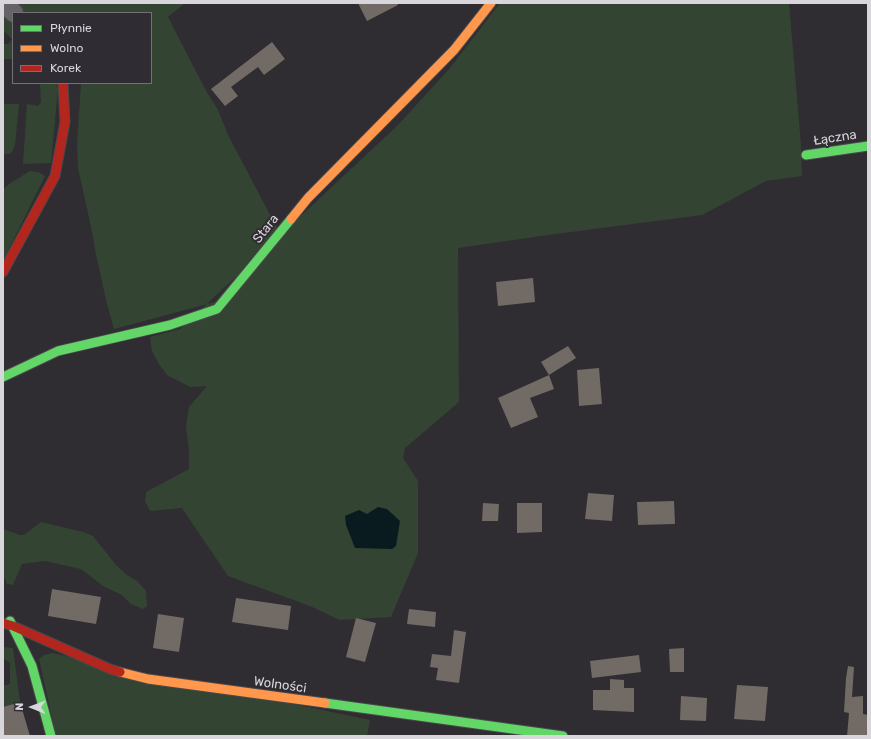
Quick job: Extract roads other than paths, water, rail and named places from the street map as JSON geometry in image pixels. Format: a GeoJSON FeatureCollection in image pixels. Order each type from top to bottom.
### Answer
{"type":"FeatureCollection","features":[{"type":"Feature","properties":{"kind":"street"},"geometry":{"type":"LineString","coordinates":[[3,3],[13,12]]}},
{"type":"Feature","properties":{"kind":"street","name":"Stara"},"geometry":{"type":"LineString","coordinates":[[3,377],[58,351],[170,325],[217,309],[308,198],[454,50],[491,3]]}},
{"type":"Feature","properties":{"kind":"street"},"geometry":{"type":"LineString","coordinates":[[3,272],[56,176],[66,122],[63,84]]}},
{"type":"Feature","properties":{"kind":"street","name":"Łączna"},"geometry":{"type":"LineString","coordinates":[[806,155],[868,146]]}},
{"type":"Feature","properties":{"kind":"street"},"geometry":{"type":"LineString","coordinates":[[5,619],[13,626],[32,666],[52,736]]}},
{"type":"Feature","properties":{"kind":"street","name":"Wolności"},"geometry":{"type":"LineString","coordinates":[[13,626],[110,669],[134,676],[223,690],[563,736]]}}]}
